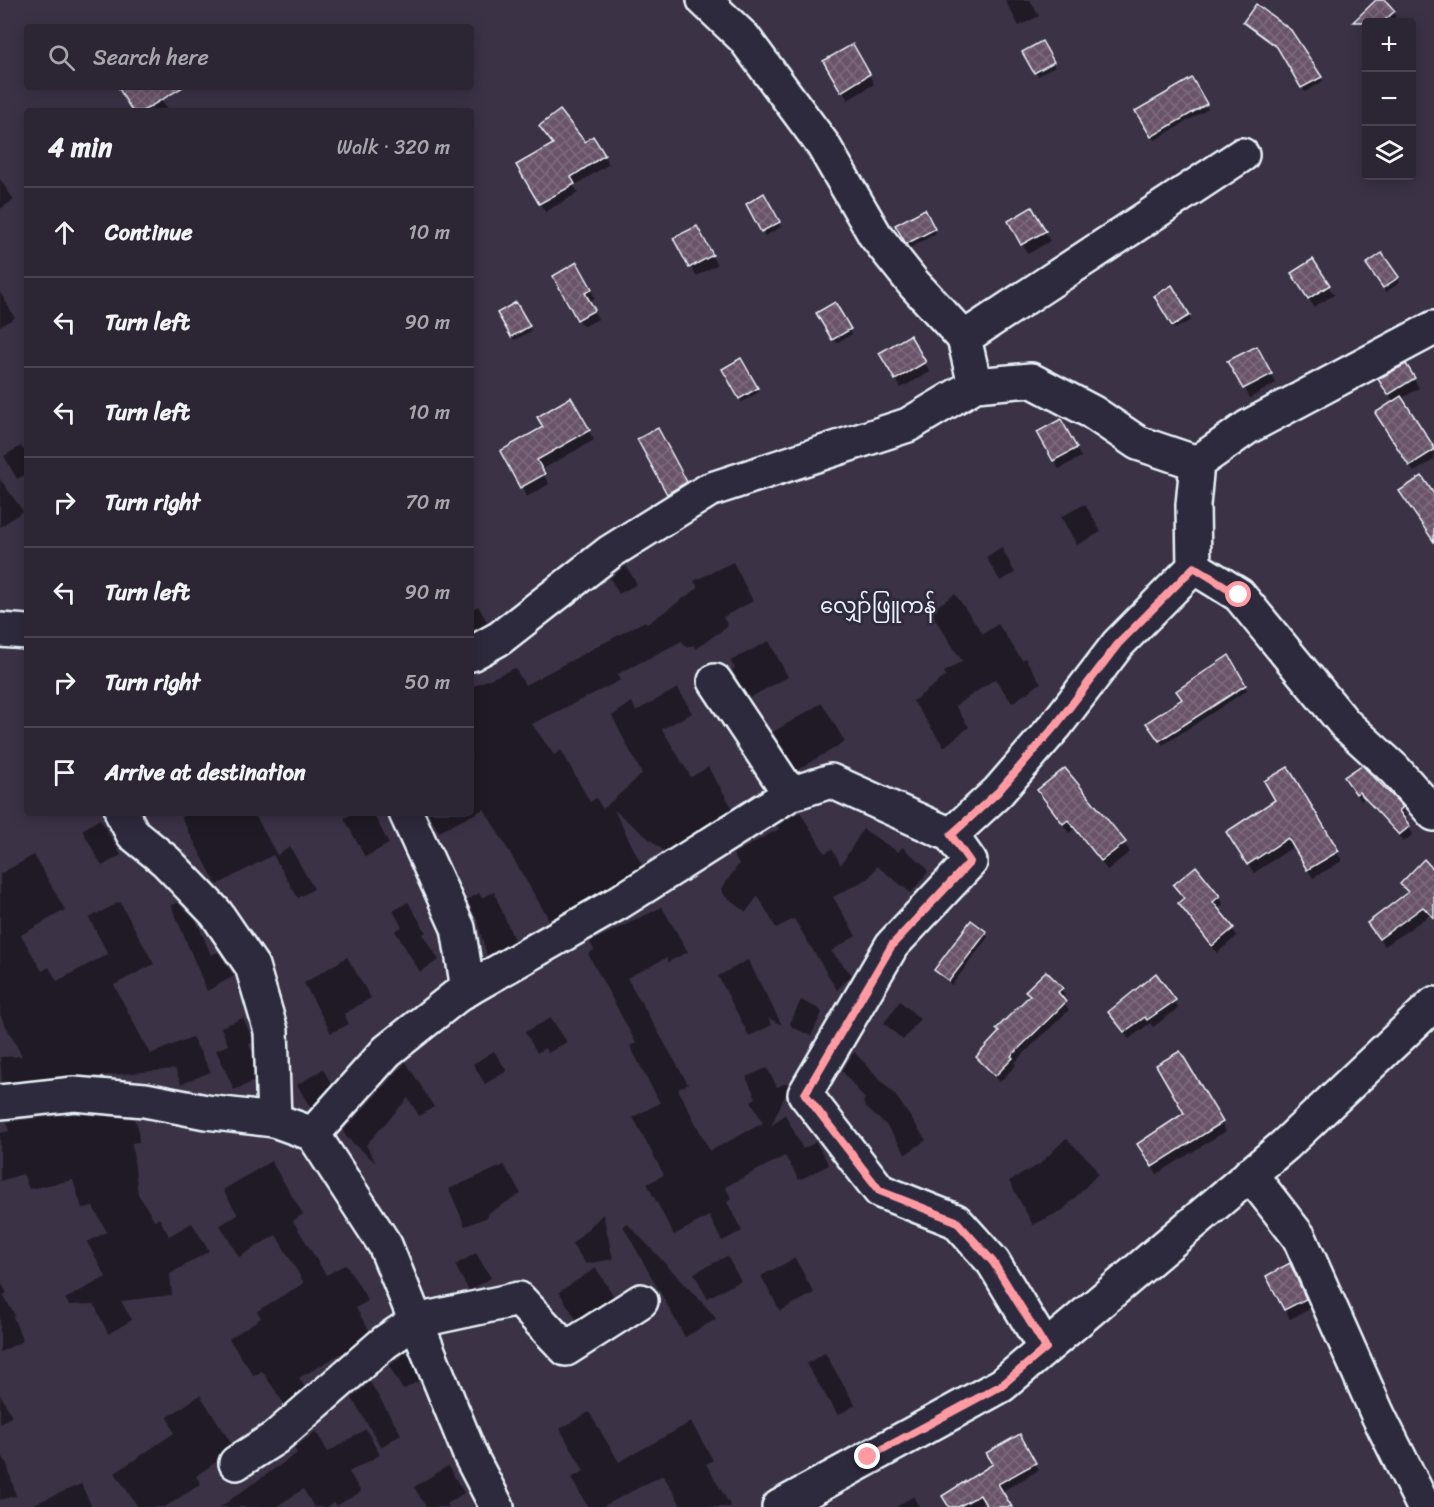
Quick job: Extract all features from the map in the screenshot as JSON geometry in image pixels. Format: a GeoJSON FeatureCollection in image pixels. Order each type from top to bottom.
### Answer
{"type":"FeatureCollection","features":[{"type":"Feature","properties":{"kind":"street"},"geometry":{"type":"LineString","coordinates":[[704,0],[744,38],[823,145],[875,235],[914,284],[964,338],[975,385]]}},
{"type":"Feature","properties":{"kind":"street"},"geometry":{"type":"LineString","coordinates":[[964,338],[1242,155]]}},
{"type":"Feature","properties":{"kind":"street"},"geometry":{"type":"LineString","coordinates":[[1197,463],[1248,428],[1434,328]]}},
{"type":"Feature","properties":{"kind":"street"},"geometry":{"type":"LineString","coordinates":[[474,652],[500,638],[610,552],[709,490],[908,425],[975,385],[1031,380],[1092,412],[1138,443],[1197,463]]}},
{"type":"Feature","properties":{"kind":"street"},"geometry":{"type":"LineString","coordinates":[[951,835],[998,792],[1056,725],[1118,644],[1194,567],[1193,505],[1197,463]]}},
{"type":"Feature","properties":{"kind":"street"},"geometry":{"type":"LineString","coordinates":[[1194,567],[1239,595],[1346,724],[1394,769],[1434,814]]}},
{"type":"Feature","properties":{"kind":"street"},"geometry":{"type":"LineString","coordinates":[[0,630],[24,632]]}},
{"type":"Feature","properties":{"kind":"street"},"geometry":{"type":"LineString","coordinates":[[715,681],[789,794]]}},
{"type":"Feature","properties":{"kind":"street"},"geometry":{"type":"LineString","coordinates":[[313,1134],[387,1051],[468,989],[618,903],[789,794],[831,781],[951,835],[970,862],[892,945],[805,1094],[880,1191],[956,1221],[993,1262],[1046,1348]]}},
{"type":"Feature","properties":{"kind":"street"},"geometry":{"type":"LineString","coordinates":[[124,816],[133,834],[166,861],[216,913],[252,966],[271,1031],[274,1120]]}},
{"type":"Feature","properties":{"kind":"street"},"geometry":{"type":"LineString","coordinates":[[407,816],[458,928],[468,989]]}},
{"type":"Feature","properties":{"kind":"street"},"geometry":{"type":"LineString","coordinates":[[779,1507],[1002,1385],[1285,1145],[1434,1004]]}},
{"type":"Feature","properties":{"kind":"street"},"geometry":{"type":"LineString","coordinates":[[0,1102],[74,1094],[145,1100],[274,1120],[313,1134],[385,1245],[471,1457],[498,1507]]}},
{"type":"Feature","properties":{"kind":"street"},"geometry":{"type":"LineString","coordinates":[[1250,1174],[1299,1237],[1378,1415],[1424,1507]]}},
{"type":"Feature","properties":{"kind":"street"},"geometry":{"type":"LineString","coordinates":[[236,1463],[275,1438],[385,1342],[417,1321],[519,1299],[566,1348],[641,1301]]}},
{"type":"Feature","properties":{"kind":"building"},"geometry":{"type":"Polygon","coordinates":[[[1376,0],[1385,0],[1395,11],[1387,18],[1362,18],[1362,22],[1353,22],[1376,0]]]}},
{"type":"Feature","properties":{"kind":"building"},"geometry":{"type":"Polygon","coordinates":[[[1256,4],[1291,30],[1322,77],[1301,88],[1277,47],[1243,22],[1256,4]]]}},
{"type":"Feature","properties":{"kind":"building"},"geometry":{"type":"Polygon","coordinates":[[[1042,41],[1054,62],[1034,73],[1022,52],[1042,41]]]}},
{"type":"Feature","properties":{"kind":"building"},"geometry":{"type":"Polygon","coordinates":[[[853,44],[870,74],[841,92],[823,61],[853,44]]]}},
{"type":"Feature","properties":{"kind":"building"},"geometry":{"type":"Polygon","coordinates":[[[1192,78],[1207,104],[1151,137],[1135,111],[1192,78]]]}},
{"type":"Feature","properties":{"kind":"building"},"geometry":{"type":"Polygon","coordinates":[[[120,90],[178,90],[148,108],[130,108],[120,90]]]}},
{"type":"Feature","properties":{"kind":"building"},"geometry":{"type":"Polygon","coordinates":[[[560,110],[585,142],[593,136],[605,155],[571,177],[575,184],[539,204],[516,165],[553,144],[539,126],[560,110]]]}},
{"type":"Feature","properties":{"kind":"building"},"geometry":{"type":"Polygon","coordinates":[[[764,193],[780,222],[761,232],[746,204],[764,193]]]}},
{"type":"Feature","properties":{"kind":"building"},"geometry":{"type":"Polygon","coordinates":[[[1032,207],[1046,231],[1021,245],[1008,221],[1032,207]]]}},
{"type":"Feature","properties":{"kind":"building"},"geometry":{"type":"Polygon","coordinates":[[[925,209],[935,229],[906,244],[895,225],[925,209]]]}},
{"type":"Feature","properties":{"kind":"building"},"geometry":{"type":"Polygon","coordinates":[[[697,226],[713,255],[689,268],[673,238],[697,226]]]}},
{"type":"Feature","properties":{"kind":"building"},"geometry":{"type":"Polygon","coordinates":[[[1382,253],[1399,277],[1383,288],[1366,264],[1382,253]]]}},
{"type":"Feature","properties":{"kind":"building"},"geometry":{"type":"Polygon","coordinates":[[[1313,259],[1330,285],[1308,299],[1291,273],[1313,259]]]}},
{"type":"Feature","properties":{"kind":"building"},"geometry":{"type":"Polygon","coordinates":[[[577,262],[592,289],[585,293],[595,310],[577,320],[553,276],[577,262]]]}},
{"type":"Feature","properties":{"kind":"building"},"geometry":{"type":"Polygon","coordinates":[[[1172,285],[1190,315],[1172,326],[1154,296],[1172,285]]]}},
{"type":"Feature","properties":{"kind":"building"},"geometry":{"type":"Polygon","coordinates":[[[516,302],[530,326],[511,337],[497,313],[516,302]]]}},
{"type":"Feature","properties":{"kind":"building"},"geometry":{"type":"Polygon","coordinates":[[[835,302],[851,329],[832,340],[816,313],[835,302]]]}},
{"type":"Feature","properties":{"kind":"building"},"geometry":{"type":"Polygon","coordinates":[[[910,335],[926,362],[895,380],[879,353],[910,335]]]}},
{"type":"Feature","properties":{"kind":"building"},"geometry":{"type":"Polygon","coordinates":[[[1257,346],[1272,374],[1243,389],[1227,361],[1257,346]]]}},
{"type":"Feature","properties":{"kind":"building"},"geometry":{"type":"Polygon","coordinates":[[[741,358],[758,388],[739,399],[722,369],[741,358]]]}},
{"type":"Feature","properties":{"kind":"building"},"geometry":{"type":"Polygon","coordinates":[[[1406,364],[1415,378],[1388,395],[1378,379],[1406,364]]]}},
{"type":"Feature","properties":{"kind":"building"},"geometry":{"type":"Polygon","coordinates":[[[1401,396],[1434,447],[1434,450],[1409,466],[1375,413],[1401,396]]]}},
{"type":"Feature","properties":{"kind":"building"},"geometry":{"type":"Polygon","coordinates":[[[571,397],[590,430],[537,460],[545,474],[520,488],[500,451],[543,427],[537,417],[571,397]]]}},
{"type":"Feature","properties":{"kind":"building"},"geometry":{"type":"Polygon","coordinates":[[[1061,419],[1077,448],[1053,461],[1037,432],[1061,419]]]}},
{"type":"Feature","properties":{"kind":"building"},"geometry":{"type":"Polygon","coordinates":[[[658,428],[687,482],[667,494],[637,439],[658,428]]]}},
{"type":"Feature","properties":{"kind":"building"},"geometry":{"type":"Polygon","coordinates":[[[1422,476],[1434,494],[1434,542],[1399,491],[1422,476]]]}},
{"type":"Feature","properties":{"kind":"building"},"geometry":{"type":"Polygon","coordinates":[[[1229,655],[1246,685],[1159,741],[1146,723],[1182,699],[1176,691],[1229,655]]]}},
{"type":"Feature","properties":{"kind":"building"},"geometry":{"type":"Polygon","coordinates":[[[1362,765],[1403,807],[1399,811],[1410,826],[1399,835],[1359,792],[1356,794],[1344,777],[1362,765]]]}},
{"type":"Feature","properties":{"kind":"building"},"geometry":{"type":"Polygon","coordinates":[[[1288,767],[1339,851],[1307,870],[1288,838],[1247,865],[1226,832],[1275,800],[1264,781],[1288,767]]]}},
{"type":"Feature","properties":{"kind":"building"},"geometry":{"type":"Polygon","coordinates":[[[1065,768],[1126,842],[1101,861],[1068,820],[1063,824],[1037,790],[1065,768]]]}},
{"type":"Feature","properties":{"kind":"building"},"geometry":{"type":"Polygon","coordinates":[[[1424,859],[1434,870],[1434,918],[1423,907],[1379,939],[1367,923],[1408,892],[1400,884],[1424,859]]]}},
{"type":"Feature","properties":{"kind":"building"},"geometry":{"type":"Polygon","coordinates":[[[1196,866],[1220,896],[1213,902],[1234,928],[1212,946],[1178,903],[1184,898],[1173,885],[1196,866]]]}},
{"type":"Feature","properties":{"kind":"building"},"geometry":{"type":"Polygon","coordinates":[[[971,920],[987,932],[949,981],[934,970],[971,920]]]}},
{"type":"Feature","properties":{"kind":"building"},"geometry":{"type":"Polygon","coordinates":[[[1046,971],[1063,988],[1058,992],[1066,1002],[1011,1056],[1013,1058],[995,1076],[976,1057],[999,1032],[996,1029],[1030,995],[1025,991],[1046,971]]]}},
{"type":"Feature","properties":{"kind":"building"},"geometry":{"type":"Polygon","coordinates":[[[1156,973],[1176,1000],[1147,1020],[1145,1017],[1124,1032],[1108,1012],[1156,973]]]}},
{"type":"Feature","properties":{"kind":"building"},"geometry":{"type":"Polygon","coordinates":[[[1180,1051],[1223,1122],[1152,1167],[1137,1144],[1184,1113],[1156,1065],[1180,1051]]]}},
{"type":"Feature","properties":{"kind":"building"},"geometry":{"type":"Polygon","coordinates":[[[1290,1263],[1306,1299],[1284,1310],[1266,1276],[1290,1263]]]}},
{"type":"Feature","properties":{"kind":"building"},"geometry":{"type":"Polygon","coordinates":[[[1020,1434],[1036,1463],[998,1484],[1012,1507],[987,1507],[980,1495],[958,1507],[949,1507],[942,1496],[993,1464],[986,1453],[1020,1434]]]}},
{"type":"Feature","properties":{"kind":"district","name":"လျှော်ဖြူကန်"},"geometry":{"type":"Point","coordinates":[878,606]}},
{"type":"Feature","properties":{"kind":"route"},"geometry":{"type":"LineString","coordinates":[[868,1457],[1002,1385],[1046,1348],[993,1262],[956,1221],[880,1191],[805,1094],[892,945],[970,862],[951,835],[998,792],[1056,725],[1118,644],[1194,567],[1239,595]]}}]}
